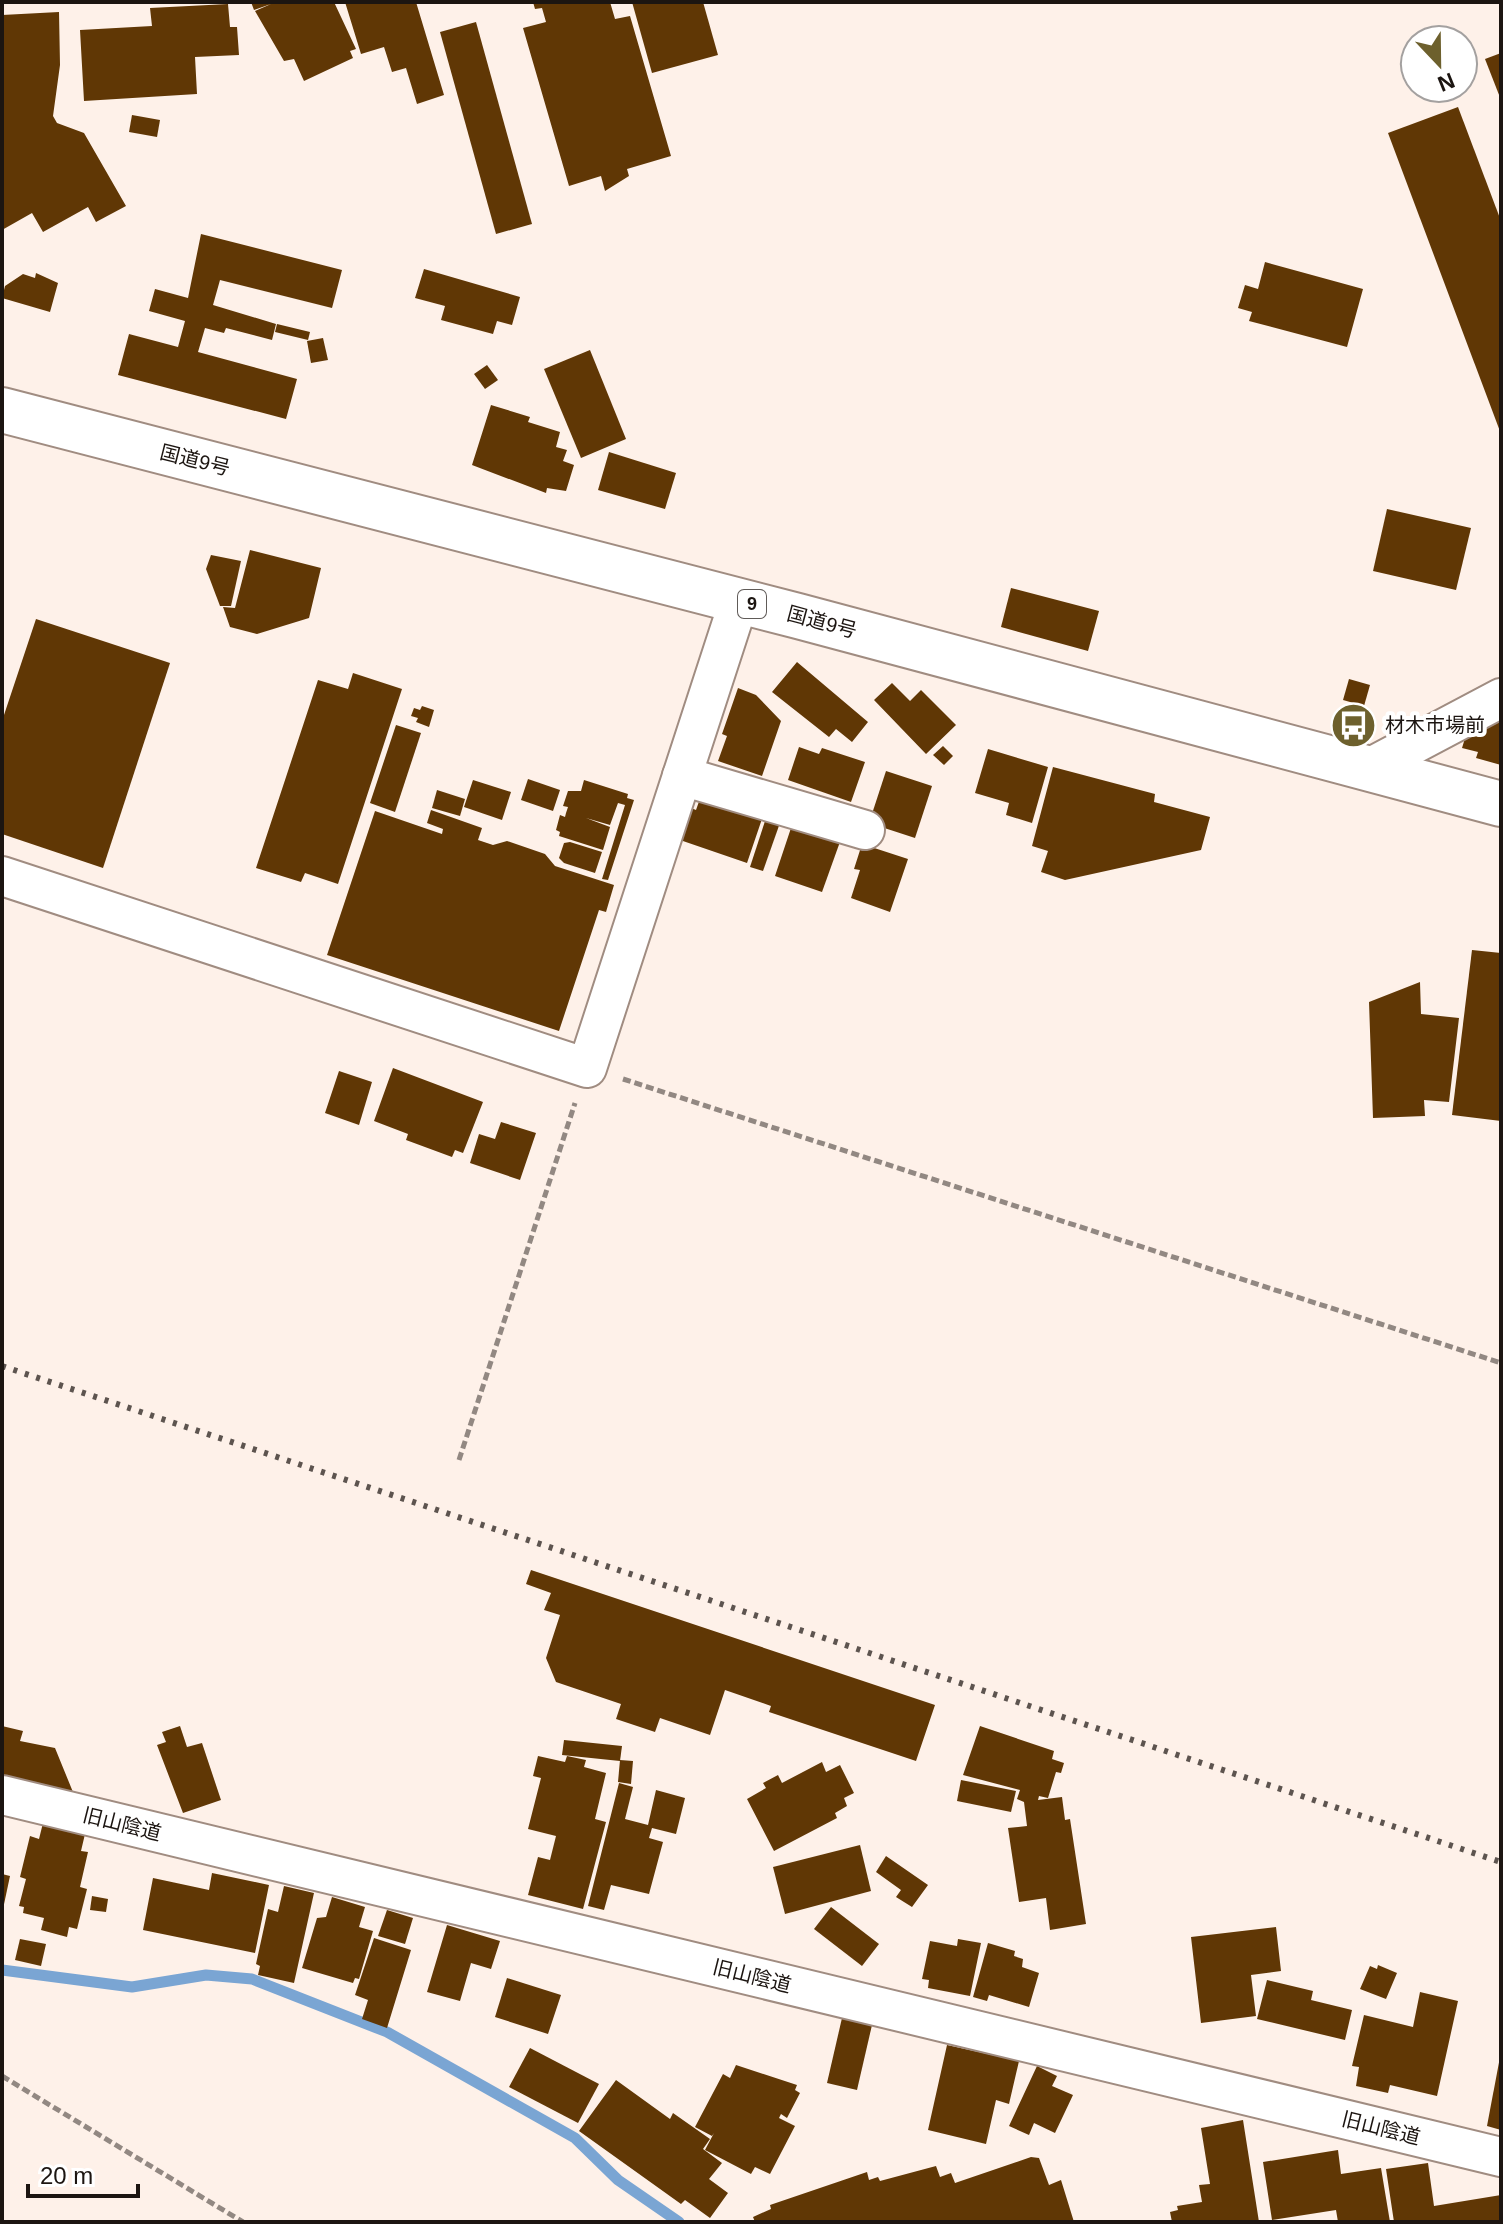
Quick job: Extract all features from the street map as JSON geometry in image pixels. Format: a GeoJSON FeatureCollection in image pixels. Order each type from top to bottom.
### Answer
{"type":"FeatureCollection","features":[{"type":"Feature","properties":{"kind":"highway","name":"国道9号"},"geometry":{"type":"LineString","coordinates":[[2,410],[739,601],[1501,804]]}},
{"type":"Feature","properties":{"kind":"street"},"geometry":{"type":"LineString","coordinates":[[2,876],[587,1068],[739,601]]}},
{"type":"Feature","properties":{"kind":"street"},"geometry":{"type":"LineString","coordinates":[[1367,769],[1501,698]]}},
{"type":"Feature","properties":{"kind":"street"},"geometry":{"type":"LineString","coordinates":[[682,776],[865,830]]}},
{"type":"Feature","properties":{"kind":"street","name":"旧山陰道"},"geometry":{"type":"LineString","coordinates":[[2,1795],[1501,2157]]}},
{"type":"Feature","properties":{"kind":"path"},"geometry":{"type":"LineString","coordinates":[[459,1460],[587,1068],[1501,1363]]}},
{"type":"Feature","properties":{"kind":"path"},"geometry":{"type":"LineString","coordinates":[[2,2076],[243,2222]]}},
{"type":"Feature","properties":{"kind":"building"},"geometry":{"type":"Polygon","coordinates":[[[251,2],[334,2],[356,49],[350,51],[353,58],[304,81],[294,59],[284,61],[255,11],[271,4],[254,10],[251,2]]]}},
{"type":"Feature","properties":{"kind":"building"},"geometry":{"type":"Polygon","coordinates":[[[345,2],[416,2],[444,95],[417,104],[406,68],[392,72],[384,47],[361,54],[345,2]]]}},
{"type":"Feature","properties":{"kind":"building"},"geometry":{"type":"Polygon","coordinates":[[[533,2],[610,2],[615,19],[630,16],[671,156],[627,169],[629,176],[605,191],[601,176],[569,186],[523,28],[546,22],[542,8],[535,9],[533,2]]]}},
{"type":"Feature","properties":{"kind":"building"},"geometry":{"type":"Polygon","coordinates":[[[632,2],[703,2],[718,55],[652,73],[632,2]]]}},
{"type":"Feature","properties":{"kind":"building"},"geometry":{"type":"Polygon","coordinates":[[[228,4],[230,27],[237,27],[239,55],[195,57],[197,94],[84,101],[80,30],[152,26],[150,8],[228,4]]]}},
{"type":"Feature","properties":{"kind":"building"},"geometry":{"type":"Polygon","coordinates":[[[59,12],[60,65],[53,116],[57,123],[84,133],[126,206],[96,222],[88,207],[43,232],[32,213],[2,230],[2,15],[59,12]]]}},
{"type":"Feature","properties":{"kind":"building"},"geometry":{"type":"Polygon","coordinates":[[[476,22],[532,224],[496,234],[440,32],[476,22]]]}},
{"type":"Feature","properties":{"kind":"building"},"geometry":{"type":"Polygon","coordinates":[[[1501,53],[1501,100],[1485,59],[1501,53]]]}},
{"type":"Feature","properties":{"kind":"building"},"geometry":{"type":"Polygon","coordinates":[[[1458,107],[1501,221],[1501,434],[1388,133],[1458,107]]]}},
{"type":"Feature","properties":{"kind":"building"},"geometry":{"type":"Polygon","coordinates":[[[132,115],[160,120],[157,137],[129,132],[132,115]]]}},
{"type":"Feature","properties":{"kind":"building"},"geometry":{"type":"Polygon","coordinates":[[[201,234],[342,270],[332,308],[220,280],[213,305],[276,324],[272,340],[226,328],[224,333],[205,328],[198,352],[297,379],[286,419],[118,375],[129,334],[178,347],[185,321],[149,311],[155,289],[188,298],[201,234]]]}},
{"type":"Feature","properties":{"kind":"building"},"geometry":{"type":"Polygon","coordinates":[[[1265,262],[1363,289],[1347,347],[1249,321],[1252,312],[1238,308],[1245,285],[1258,289],[1265,262]]]}},
{"type":"Feature","properties":{"kind":"building"},"geometry":{"type":"Polygon","coordinates":[[[424,269],[520,297],[512,325],[497,321],[493,334],[441,320],[445,306],[415,298],[424,269]]]}},
{"type":"Feature","properties":{"kind":"building"},"geometry":{"type":"Polygon","coordinates":[[[36,273],[58,283],[50,312],[2,298],[5,286],[23,274],[35,278],[36,273]]]}},
{"type":"Feature","properties":{"kind":"building"},"geometry":{"type":"Polygon","coordinates":[[[277,324],[310,332],[308,340],[275,332],[277,324]]]}},
{"type":"Feature","properties":{"kind":"building"},"geometry":{"type":"Polygon","coordinates":[[[323,338],[328,360],[311,363],[307,341],[323,338]]]}},
{"type":"Feature","properties":{"kind":"building"},"geometry":{"type":"Polygon","coordinates":[[[590,350],[626,439],[581,458],[544,369],[590,350]]]}},
{"type":"Feature","properties":{"kind":"building"},"geometry":{"type":"Polygon","coordinates":[[[487,365],[498,380],[485,389],[474,374],[487,365]]]}},
{"type":"Feature","properties":{"kind":"building"},"geometry":{"type":"Polygon","coordinates":[[[491,405],[530,417],[528,422],[560,432],[556,447],[567,450],[563,461],[574,465],[566,491],[547,488],[546,493],[472,465],[491,405]]]}},
{"type":"Feature","properties":{"kind":"building"},"geometry":{"type":"Polygon","coordinates":[[[609,452],[676,473],[665,509],[598,490],[609,452]]]}},
{"type":"Feature","properties":{"kind":"building"},"geometry":{"type":"Polygon","coordinates":[[[1387,509],[1471,528],[1456,590],[1373,571],[1387,509]]]}},
{"type":"Feature","properties":{"kind":"building"},"geometry":{"type":"Polygon","coordinates":[[[250,550],[321,568],[309,618],[257,634],[230,627],[223,607],[235,608],[250,550]]]}},
{"type":"Feature","properties":{"kind":"building"},"geometry":{"type":"Polygon","coordinates":[[[211,555],[241,561],[231,606],[220,606],[206,569],[211,555]]]}},
{"type":"Feature","properties":{"kind":"building"},"geometry":{"type":"Polygon","coordinates":[[[1011,588],[1099,611],[1088,651],[1001,627],[1011,588]]]}},
{"type":"Feature","properties":{"kind":"building"},"geometry":{"type":"Polygon","coordinates":[[[36,619],[170,663],[103,868],[2,834],[2,721],[36,619]]]}},
{"type":"Feature","properties":{"kind":"building"},"geometry":{"type":"Polygon","coordinates":[[[797,662],[868,722],[852,742],[836,729],[829,737],[772,692],[797,662]]]}},
{"type":"Feature","properties":{"kind":"building"},"geometry":{"type":"Polygon","coordinates":[[[353,673],[402,689],[338,884],[305,873],[301,882],[256,868],[318,680],[348,689],[353,673]]]}},
{"type":"Feature","properties":{"kind":"building"},"geometry":{"type":"Polygon","coordinates":[[[1349,679],[1370,685],[1364,706],[1343,700],[1349,679]]]}},
{"type":"Feature","properties":{"kind":"building"},"geometry":{"type":"Polygon","coordinates":[[[892,683],[910,701],[921,690],[956,725],[926,754],[874,700],[892,683]]]}},
{"type":"Feature","properties":{"kind":"building"},"geometry":{"type":"Polygon","coordinates":[[[738,688],[756,695],[781,721],[762,776],[718,761],[727,736],[722,734],[738,688]]]}},
{"type":"Feature","properties":{"kind":"building"},"geometry":{"type":"Polygon","coordinates":[[[1501,704],[1501,765],[1476,758],[1478,752],[1462,748],[1470,722],[1501,704]]]}},
{"type":"Feature","properties":{"kind":"building"},"geometry":{"type":"Polygon","coordinates":[[[422,706],[434,710],[429,727],[416,722],[418,718],[411,716],[414,708],[420,710],[422,706]]]}},
{"type":"Feature","properties":{"kind":"building"},"geometry":{"type":"Polygon","coordinates":[[[396,725],[421,733],[395,812],[370,803],[396,725]]]}},
{"type":"Feature","properties":{"kind":"building"},"geometry":{"type":"Polygon","coordinates":[[[943,746],[953,756],[944,765],[933,755],[943,746]]]}},
{"type":"Feature","properties":{"kind":"building"},"geometry":{"type":"Polygon","coordinates":[[[799,747],[819,754],[822,748],[865,762],[851,802],[788,780],[799,747]]]}},
{"type":"Feature","properties":{"kind":"building"},"geometry":{"type":"Polygon","coordinates":[[[988,749],[1048,767],[1032,823],[1006,815],[1009,803],[975,793],[988,749]]]}},
{"type":"Feature","properties":{"kind":"building"},"geometry":{"type":"Polygon","coordinates":[[[1053,767],[1155,794],[1154,802],[1210,817],[1201,850],[1065,880],[1041,872],[1048,851],[1032,846],[1053,767]]]}},
{"type":"Feature","properties":{"kind":"building"},"geometry":{"type":"Polygon","coordinates":[[[886,771],[932,786],[915,838],[869,823],[886,771]]]}},
{"type":"Feature","properties":{"kind":"building"},"geometry":{"type":"Polygon","coordinates":[[[528,779],[560,790],[553,811],[521,800],[528,779]]]}},
{"type":"Feature","properties":{"kind":"building"},"geometry":{"type":"Polygon","coordinates":[[[473,780],[511,792],[502,820],[464,807],[473,780]]]}},
{"type":"Feature","properties":{"kind":"building"},"geometry":{"type":"Polygon","coordinates":[[[584,780],[628,794],[627,798],[634,800],[608,880],[602,879],[625,805],[618,803],[610,825],[586,818],[610,827],[603,850],[559,836],[560,832],[556,830],[560,815],[565,817],[568,807],[563,806],[568,791],[581,791],[584,780]]]}},
{"type":"Feature","properties":{"kind":"building"},"geometry":{"type":"Polygon","coordinates":[[[437,790],[465,799],[460,816],[432,808],[437,790]]]}},
{"type":"Feature","properties":{"kind":"building"},"geometry":{"type":"Polygon","coordinates":[[[702,793],[764,813],[747,863],[680,840],[691,808],[696,810],[702,793]]]}},
{"type":"Feature","properties":{"kind":"building"},"geometry":{"type":"Polygon","coordinates":[[[431,810],[482,828],[478,840],[493,845],[507,841],[545,854],[555,866],[614,885],[606,912],[599,910],[559,1031],[327,955],[375,811],[442,834],[443,829],[427,823],[431,810]]]}},
{"type":"Feature","properties":{"kind":"building"},"geometry":{"type":"Polygon","coordinates":[[[767,815],[781,820],[763,871],[750,867],[767,815]]]}},
{"type":"Feature","properties":{"kind":"building"},"geometry":{"type":"Polygon","coordinates":[[[793,822],[841,839],[822,892],[775,876],[793,822]]]}},
{"type":"Feature","properties":{"kind":"building"},"geometry":{"type":"Polygon","coordinates":[[[564,843],[602,852],[595,873],[564,863],[559,858],[564,843]]]}},
{"type":"Feature","properties":{"kind":"building"},"geometry":{"type":"Polygon","coordinates":[[[862,844],[908,859],[890,912],[851,898],[860,870],[854,869],[862,844]]]}},
{"type":"Feature","properties":{"kind":"building"},"geometry":{"type":"Polygon","coordinates":[[[1472,950],[1501,953],[1501,1121],[1452,1115],[1472,950]]]}},
{"type":"Feature","properties":{"kind":"building"},"geometry":{"type":"Polygon","coordinates":[[[1420,982],[1421,1014],[1459,1018],[1449,1102],[1424,1100],[1425,1116],[1373,1118],[1369,1002],[1420,982]]]}},
{"type":"Feature","properties":{"kind":"building"},"geometry":{"type":"Polygon","coordinates":[[[393,1068],[483,1102],[463,1153],[455,1150],[452,1157],[406,1140],[408,1134],[374,1121],[393,1068]]]}},
{"type":"Feature","properties":{"kind":"building"},"geometry":{"type":"Polygon","coordinates":[[[339,1071],[372,1082],[359,1125],[325,1113],[339,1071]]]}},
{"type":"Feature","properties":{"kind":"building"},"geometry":{"type":"Polygon","coordinates":[[[501,1122],[536,1133],[520,1180],[470,1163],[479,1134],[495,1139],[501,1122]]]}},
{"type":"Feature","properties":{"kind":"building"},"geometry":{"type":"Polygon","coordinates":[[[531,1570],[935,1705],[916,1761],[769,1712],[771,1706],[725,1690],[710,1735],[660,1718],[655,1732],[616,1719],[621,1704],[556,1682],[546,1658],[560,1615],[544,1610],[551,1593],[526,1584],[531,1570]]]}},
{"type":"Feature","properties":{"kind":"building"},"geometry":{"type":"Polygon","coordinates":[[[2,1726],[23,1731],[20,1741],[55,1748],[75,1797],[2,1782],[2,1726]]]}},
{"type":"Feature","properties":{"kind":"building"},"geometry":{"type":"Polygon","coordinates":[[[180,1726],[187,1747],[202,1743],[221,1800],[183,1813],[157,1745],[166,1742],[162,1732],[180,1726]]]}},
{"type":"Feature","properties":{"kind":"building"},"geometry":{"type":"Polygon","coordinates":[[[980,1726],[1054,1751],[1052,1759],[1064,1763],[1061,1773],[1056,1772],[1048,1798],[1039,1796],[1038,1800],[1062,1797],[1065,1820],[1070,1819],[1086,1924],[1050,1930],[1046,1898],[1019,1902],[1008,1828],[1027,1826],[1024,1802],[1017,1799],[1020,1790],[963,1775],[980,1726]]]}},
{"type":"Feature","properties":{"kind":"building"},"geometry":{"type":"Polygon","coordinates":[[[564,1740],[622,1746],[620,1761],[562,1755],[564,1740]]]}},
{"type":"Feature","properties":{"kind":"building"},"geometry":{"type":"Polygon","coordinates":[[[538,1756],[565,1762],[567,1756],[586,1760],[584,1767],[606,1773],[595,1819],[606,1822],[583,1909],[528,1895],[538,1857],[550,1860],[556,1836],[528,1829],[541,1778],[533,1776],[538,1756]]]}},
{"type":"Feature","properties":{"kind":"building"},"geometry":{"type":"Polygon","coordinates":[[[620,1760],[633,1761],[631,1784],[618,1782],[620,1760]]]}},
{"type":"Feature","properties":{"kind":"building"},"geometry":{"type":"Polygon","coordinates":[[[822,1762],[826,1772],[840,1765],[854,1793],[844,1798],[847,1806],[835,1813],[837,1818],[774,1851],[747,1799],[766,1788],[763,1783],[778,1775],[782,1783],[822,1762]]]}},
{"type":"Feature","properties":{"kind":"building"},"geometry":{"type":"Polygon","coordinates":[[[961,1780],[1016,1791],[1011,1812],[957,1801],[961,1780]]]}},
{"type":"Feature","properties":{"kind":"building"},"geometry":{"type":"Polygon","coordinates":[[[619,1783],[633,1787],[625,1819],[648,1825],[656,1790],[685,1798],[676,1834],[652,1828],[649,1838],[663,1842],[649,1894],[611,1885],[604,1910],[588,1906],[619,1783]]]}},
{"type":"Feature","properties":{"kind":"building"},"geometry":{"type":"Polygon","coordinates":[[[43,1823],[85,1834],[81,1851],[88,1852],[80,1887],[87,1889],[77,1929],[69,1927],[67,1937],[41,1930],[44,1918],[23,1913],[24,1907],[19,1906],[26,1879],[20,1877],[30,1836],[39,1839],[43,1823]]]}},
{"type":"Feature","properties":{"kind":"building"},"geometry":{"type":"Polygon","coordinates":[[[860,1845],[871,1891],[785,1914],[773,1867],[860,1845]]]}},
{"type":"Feature","properties":{"kind":"building"},"geometry":{"type":"Polygon","coordinates":[[[886,1856],[928,1885],[912,1907],[896,1897],[901,1890],[876,1872],[886,1856]]]}},
{"type":"Feature","properties":{"kind":"building"},"geometry":{"type":"Polygon","coordinates":[[[212,1873],[269,1885],[255,1953],[143,1930],[153,1878],[209,1890],[212,1873]]]}},
{"type":"Feature","properties":{"kind":"building"},"geometry":{"type":"Polygon","coordinates":[[[2,1874],[10,1876],[3,1909],[2,1909],[2,1874]]]}},
{"type":"Feature","properties":{"kind":"building"},"geometry":{"type":"Polygon","coordinates":[[[284,1886],[314,1893],[294,1983],[258,1975],[260,1966],[256,1964],[268,1909],[278,1912],[284,1886]]]}},
{"type":"Feature","properties":{"kind":"building"},"geometry":{"type":"Polygon","coordinates":[[[92,1896],[108,1899],[106,1912],[90,1910],[92,1896]]]}},
{"type":"Feature","properties":{"kind":"building"},"geometry":{"type":"Polygon","coordinates":[[[332,1897],[365,1907],[359,1927],[373,1931],[359,1979],[355,1978],[353,1983],[302,1968],[317,1918],[326,1917],[332,1897]]]}},
{"type":"Feature","properties":{"kind":"building"},"geometry":{"type":"Polygon","coordinates":[[[831,1907],[879,1944],[862,1966],[814,1929],[831,1907]]]}},
{"type":"Feature","properties":{"kind":"building"},"geometry":{"type":"Polygon","coordinates":[[[387,1910],[413,1918],[405,1944],[378,1936],[387,1910]]]}},
{"type":"Feature","properties":{"kind":"building"},"geometry":{"type":"Polygon","coordinates":[[[447,1925],[500,1941],[491,1969],[471,1963],[460,2001],[427,1992],[447,1925]]]}},
{"type":"Feature","properties":{"kind":"building"},"geometry":{"type":"Polygon","coordinates":[[[1276,1927],[1281,1971],[1251,1975],[1256,2016],[1201,2023],[1191,1937],[1276,1927]]]}},
{"type":"Feature","properties":{"kind":"building"},"geometry":{"type":"Polygon","coordinates":[[[374,1938],[411,1950],[387,2028],[362,2019],[368,2000],[355,1995],[374,1938]]]}},
{"type":"Feature","properties":{"kind":"building"},"geometry":{"type":"Polygon","coordinates":[[[20,1939],[46,1944],[41,1966],[15,1960],[20,1939]]]}},
{"type":"Feature","properties":{"kind":"building"},"geometry":{"type":"Polygon","coordinates":[[[958,1939],[981,1943],[970,1996],[928,1988],[929,1980],[922,1979],[930,1941],[957,1946],[958,1939]]]}},
{"type":"Feature","properties":{"kind":"building"},"geometry":{"type":"Polygon","coordinates":[[[988,1943],[1015,1951],[1014,1956],[1023,1959],[1022,1967],[1039,1973],[1029,2007],[989,1995],[987,2001],[973,1997],[988,1943]]]}},
{"type":"Feature","properties":{"kind":"building"},"geometry":{"type":"Polygon","coordinates":[[[1378,1965],[1397,1973],[1386,1999],[1360,1989],[1370,1966],[1377,1969],[1378,1965]]]}},
{"type":"Feature","properties":{"kind":"building"},"geometry":{"type":"Polygon","coordinates":[[[507,1978],[561,1995],[548,2034],[495,2017],[507,1978]]]}},
{"type":"Feature","properties":{"kind":"building"},"geometry":{"type":"Polygon","coordinates":[[[1267,1980],[1313,1991],[1311,2000],[1352,2010],[1345,2040],[1257,2019],[1267,1980]]]}},
{"type":"Feature","properties":{"kind":"building"},"geometry":{"type":"Polygon","coordinates":[[[1420,1992],[1458,2001],[1437,2096],[1390,2085],[1388,2093],[1356,2086],[1359,2067],[1352,2066],[1364,2015],[1413,2027],[1420,1992]]]}},
{"type":"Feature","properties":{"kind":"building"},"geometry":{"type":"Polygon","coordinates":[[[842,2018],[872,2025],[857,2090],[827,2083],[842,2018]]]}},
{"type":"Feature","properties":{"kind":"building"},"geometry":{"type":"Polygon","coordinates":[[[947,2045],[1019,2061],[1009,2104],[996,2100],[986,2144],[928,2130],[947,2045]]]}},
{"type":"Feature","properties":{"kind":"building"},"geometry":{"type":"Polygon","coordinates":[[[530,2048],[599,2084],[578,2123],[509,2087],[530,2048]]]}},
{"type":"Feature","properties":{"kind":"building"},"geometry":{"type":"Polygon","coordinates":[[[1501,2058],[1501,2130],[1487,2126],[1501,2058]]]}},
{"type":"Feature","properties":{"kind":"building"},"geometry":{"type":"Polygon","coordinates":[[[736,2065],[797,2085],[795,2090],[800,2093],[787,2118],[781,2114],[779,2118],[795,2126],[770,2174],[755,2167],[751,2174],[705,2150],[714,2133],[712,2136],[695,2127],[723,2074],[730,2078],[736,2065]]]}},
{"type":"Feature","properties":{"kind":"building"},"geometry":{"type":"Polygon","coordinates":[[[1037,2066],[1057,2076],[1052,2086],[1073,2095],[1055,2133],[1034,2123],[1029,2135],[1009,2126],[1037,2066]]]}},
{"type":"Feature","properties":{"kind":"building"},"geometry":{"type":"Polygon","coordinates":[[[616,2080],[670,2119],[673,2113],[710,2139],[703,2149],[722,2163],[709,2179],[728,2193],[710,2218],[685,2200],[681,2204],[579,2131],[616,2080]]]}},
{"type":"Feature","properties":{"kind":"building"},"geometry":{"type":"Polygon","coordinates":[[[1243,2120],[1259,2222],[1172,2222],[1170,2212],[1178,2210],[1177,2206],[1202,2202],[1199,2185],[1210,2184],[1201,2128],[1243,2120]]]}},
{"type":"Feature","properties":{"kind":"building"},"geometry":{"type":"Polygon","coordinates":[[[1338,2150],[1341,2174],[1381,2168],[1390,2222],[1338,2222],[1336,2210],[1272,2220],[1263,2162],[1338,2150]]]}},
{"type":"Feature","properties":{"kind":"building"},"geometry":{"type":"Polygon","coordinates":[[[1031,2157],[1039,2158],[1049,2185],[1061,2180],[1074,2222],[755,2222],[753,2217],[771,2209],[770,2205],[867,2172],[869,2180],[878,2177],[880,2181],[936,2166],[940,2177],[951,2173],[955,2183],[1031,2157]]]}},
{"type":"Feature","properties":{"kind":"building"},"geometry":{"type":"Polygon","coordinates":[[[1428,2163],[1434,2206],[1501,2195],[1501,2222],[1394,2222],[1386,2169],[1428,2163]]]}},
{"type":"Feature","properties":{"kind":"waterway"},"geometry":{"type":"LineString","coordinates":[[2,1970],[132,1987],[206,1975],[252,1979],[387,2032],[575,2138],[618,2180],[679,2222]]}},
{"type":"Feature","properties":{"kind":"railway"},"geometry":{"type":"LineString","coordinates":[[2,1366],[1501,1862]]}},
{"type":"Feature","properties":{"kind":"place","name":"材木市場前"},"geometry":{"type":"Point","coordinates":[1354,725]}}]}
